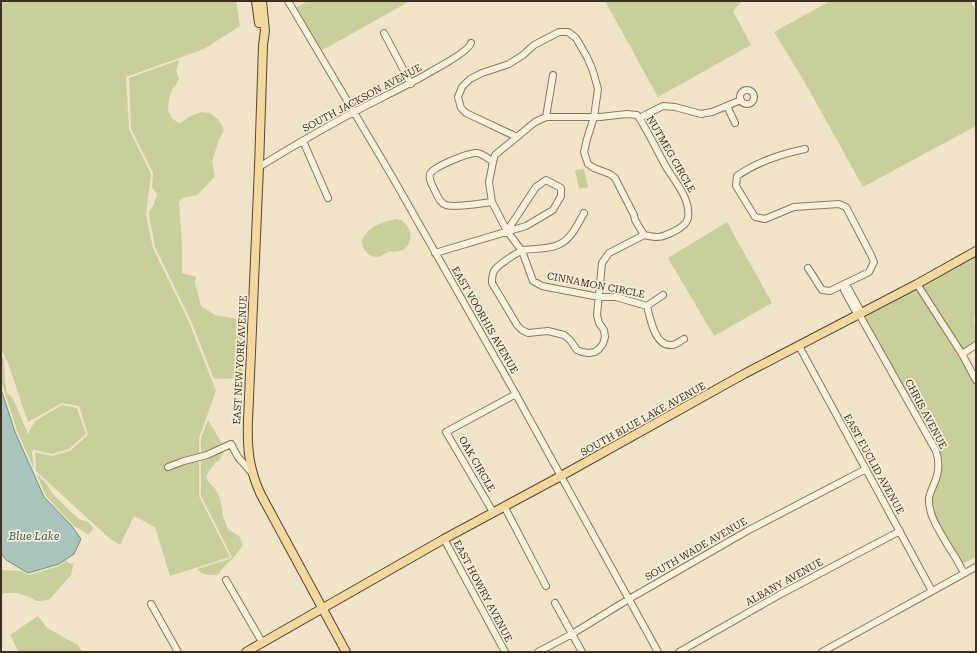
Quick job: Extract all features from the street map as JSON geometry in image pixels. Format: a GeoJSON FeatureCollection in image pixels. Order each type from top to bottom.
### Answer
{"type":"FeatureCollection","features":[{"type":"Feature","properties":{"kind":"main road","name":"EAST NEW YORK AVENUE"},"geometry":{"type":"LineString","coordinates":[[256,1],[263,45]]}},
{"type":"Feature","properties":{"kind":"main road","name":"EAST NEW YORK AVENUE"},"geometry":{"type":"LineString","coordinates":[[262,1],[265,31],[263,45],[247,429],[248,452],[252,473],[264,500],[346,652]]}},
{"type":"Feature","properties":{"kind":"main road","name":"SOUTH BLUE LAKE AVENUE"},"geometry":{"type":"LineString","coordinates":[[246,652],[444,539],[744,374],[917,284],[976,251]]}},
{"type":"Feature","properties":{"kind":"street","name":"EAST VOORHIS AVENUE"},"geometry":{"type":"LineString","coordinates":[[288,1],[354,112],[516,394],[658,652]]}},
{"type":"Feature","properties":{"kind":"street"},"geometry":{"type":"LineString","coordinates":[[517,137],[466,113],[461,108],[458,97],[462,87],[470,79],[482,73],[509,64],[523,55],[534,45],[559,32],[568,32],[576,38],[587,57],[598,89],[594,117],[584,152],[588,164],[610,174],[615,178],[634,215],[635,220],[644,234],[609,253],[602,263],[597,315],[604,330],[605,337],[600,349],[589,353],[577,350],[570,340],[564,335],[548,331],[528,333],[522,330],[492,283],[493,271],[496,266],[522,250],[546,248],[561,244],[571,234],[584,214]]}},
{"type":"Feature","properties":{"kind":"street"},"geometry":{"type":"LineString","coordinates":[[384,33],[410,84]]}},
{"type":"Feature","properties":{"kind":"street","name":"SOUTH JACKSON AVENUE"},"geometry":{"type":"LineString","coordinates":[[259,167],[354,112],[410,84],[467,50],[471,46],[471,43]]}},
{"type":"Feature","properties":{"kind":"street"},"geometry":{"type":"LineString","coordinates":[[492,202],[452,206],[445,205],[440,202],[430,180],[430,175],[433,170],[470,154],[477,153],[486,156],[492,162],[495,155],[535,122],[546,117],[553,76]]}},
{"type":"Feature","properties":{"kind":"street"},"geometry":{"type":"LineString","coordinates":[[640,118],[663,106],[675,107],[701,114],[712,112],[741,100]]}},
{"type":"Feature","properties":{"kind":"street"},"geometry":{"type":"LineString","coordinates":[[727,106],[735,123]]}},
{"type":"Feature","properties":{"kind":"street","name":"NUTMEG CIRCLE"},"geometry":{"type":"LineString","coordinates":[[546,117],[600,117],[627,114],[637,115],[640,118],[688,205],[688,220],[677,230],[662,237],[653,237],[644,234]]}},
{"type":"Feature","properties":{"kind":"street"},"geometry":{"type":"LineString","coordinates":[[304,141],[328,198]]}},
{"type":"Feature","properties":{"kind":"street"},"geometry":{"type":"LineString","coordinates":[[805,149],[788,152],[745,171],[736,176],[736,186],[755,217],[765,219],[794,207],[838,204],[846,207],[874,262],[869,272],[830,291],[822,290],[808,268]]}},
{"type":"Feature","properties":{"kind":"street","name":"CINNAMON CIRCLE"},"geometry":{"type":"LineString","coordinates":[[492,162],[489,182],[492,202],[507,231],[522,250],[533,281],[542,286],[599,297],[616,297],[647,306],[662,295]]}},
{"type":"Feature","properties":{"kind":"street"},"geometry":{"type":"LineString","coordinates":[[435,253],[526,226],[553,210],[561,196],[561,188],[546,180],[536,187],[507,231]]}},
{"type":"Feature","properties":{"kind":"street"},"geometry":{"type":"LineString","coordinates":[[917,284],[962,354],[976,380]]}},
{"type":"Feature","properties":{"kind":"street","name":"CHRIS AVENUE"},"geometry":{"type":"LineString","coordinates":[[845,285],[844,290],[856,312],[859,314],[936,451],[939,469],[930,494],[930,510],[934,521],[964,573]]}},
{"type":"Feature","properties":{"kind":"street"},"geometry":{"type":"LineString","coordinates":[[647,306],[655,333],[662,341],[667,344],[674,345],[684,339]]}},
{"type":"Feature","properties":{"kind":"street","name":"EAST EUCLID AVENUE"},"geometry":{"type":"LineString","coordinates":[[799,346],[932,591]]}},
{"type":"Feature","properties":{"kind":"street"},"geometry":{"type":"LineString","coordinates":[[962,354],[976,346]]}},
{"type":"Feature","properties":{"kind":"street","name":"OAK CIRCLE"},"geometry":{"type":"LineString","coordinates":[[493,512],[446,432],[516,394]]}},
{"type":"Feature","properties":{"kind":"street"},"geometry":{"type":"LineString","coordinates":[[168,467],[207,455],[230,444],[238,457],[252,473]]}},
{"type":"Feature","properties":{"kind":"street","name":"SOUTH WADE AVENUE"},"geometry":{"type":"LineString","coordinates":[[538,652],[572,634],[629,599],[747,531],[866,469]]}},
{"type":"Feature","properties":{"kind":"street"},"geometry":{"type":"LineString","coordinates":[[504,506],[546,586]]}},
{"type":"Feature","properties":{"kind":"street","name":"ALBANY AVENUE"},"geometry":{"type":"LineString","coordinates":[[679,652],[779,595],[900,531]]}},
{"type":"Feature","properties":{"kind":"street","name":"EAST HOWRY AVENUE"},"geometry":{"type":"LineString","coordinates":[[444,539],[505,652]]}},
{"type":"Feature","properties":{"kind":"street"},"geometry":{"type":"LineString","coordinates":[[822,652],[976,567]]}},
{"type":"Feature","properties":{"kind":"street"},"geometry":{"type":"LineString","coordinates":[[226,580],[262,642]]}},
{"type":"Feature","properties":{"kind":"street"},"geometry":{"type":"LineString","coordinates":[[555,603],[582,652]]}},
{"type":"Feature","properties":{"kind":"street"},"geometry":{"type":"LineString","coordinates":[[151,604],[178,652]]}},
{"type":"Feature","properties":{"kind":"green space"},"geometry":{"type":"Polygon","coordinates":[[[1,1],[236,1],[240,26],[204,49],[126,77],[129,129],[151,174],[146,215],[153,248],[189,322],[216,391],[199,438],[199,496],[230,557],[170,576],[155,527],[134,516],[120,545],[109,538],[36,471],[35,452],[52,456],[70,451],[88,435],[79,406],[62,403],[28,422],[8,363],[1,349],[1,1]]]}},
{"type":"Feature","properties":{"kind":"green space"},"geometry":{"type":"Polygon","coordinates":[[[308,1],[410,1],[321,51],[295,8],[308,1]]]}},
{"type":"Feature","properties":{"kind":"green space"},"geometry":{"type":"Polygon","coordinates":[[[605,1],[742,1],[733,11],[751,45],[658,97],[605,1]]]}},
{"type":"Feature","properties":{"kind":"green space"},"geometry":{"type":"Polygon","coordinates":[[[830,1],[971,2],[976,11],[976,126],[863,187],[804,81],[774,32],[830,1]]]}},
{"type":"Feature","properties":{"kind":"green space"},"geometry":{"type":"Polygon","coordinates":[[[179,60],[176,71],[179,79],[169,98],[168,111],[172,118],[180,123],[201,112],[210,113],[219,120],[224,130],[212,161],[215,176],[197,195],[182,198],[179,202],[182,273],[196,277],[195,283],[201,306],[215,315],[244,320],[242,378],[214,379],[191,321],[155,247],[149,215],[157,194],[152,187],[153,173],[131,129],[129,78],[179,60]]]}},
{"type":"Feature","properties":{"kind":"green space"},"geometry":{"type":"Polygon","coordinates":[[[584,169],[588,187],[579,189],[575,170],[584,169]]]}},
{"type":"Feature","properties":{"kind":"green space"},"geometry":{"type":"Polygon","coordinates":[[[396,219],[405,223],[410,232],[410,241],[408,245],[399,251],[390,251],[378,257],[368,254],[362,245],[363,238],[366,233],[378,224],[396,219]]]}},
{"type":"Feature","properties":{"kind":"green space"},"geometry":{"type":"Polygon","coordinates":[[[727,222],[772,303],[714,336],[668,258],[727,222]]]}},
{"type":"Feature","properties":{"kind":"green space"},"geometry":{"type":"Polygon","coordinates":[[[976,254],[976,313],[974,319],[976,343],[963,351],[921,284],[976,254]]]}},
{"type":"Feature","properties":{"kind":"green space"},"geometry":{"type":"Polygon","coordinates":[[[916,287],[976,385],[976,557],[962,564],[937,520],[932,507],[932,496],[938,482],[941,468],[939,450],[863,315],[916,287]]]}},
{"type":"Feature","properties":{"kind":"green space"},"geometry":{"type":"Polygon","coordinates":[[[1,354],[4,360],[7,393],[13,399],[28,434],[35,421],[62,405],[77,408],[86,434],[69,449],[52,454],[34,450],[32,452],[34,469],[17,431],[1,381],[1,354]]]}},
{"type":"Feature","properties":{"kind":"green space"},"geometry":{"type":"Polygon","coordinates":[[[208,420],[223,445],[201,454],[201,438],[208,420]]]}},
{"type":"Feature","properties":{"kind":"green space"},"geometry":{"type":"Polygon","coordinates":[[[224,450],[220,460],[215,463],[206,476],[220,498],[223,516],[228,529],[239,536],[243,545],[218,575],[207,575],[197,569],[230,559],[232,557],[201,496],[201,459],[224,450]]]}},
{"type":"Feature","properties":{"kind":"green space"},"geometry":{"type":"Polygon","coordinates":[[[36,473],[46,483],[52,493],[69,510],[79,519],[88,522],[92,526],[93,529],[88,534],[74,526],[46,496],[36,473]]]}},
{"type":"Feature","properties":{"kind":"green space"},"geometry":{"type":"Polygon","coordinates":[[[66,561],[71,564],[74,563],[71,575],[50,599],[36,601],[30,597],[17,593],[5,593],[1,595],[1,570],[21,571],[29,575],[59,566],[66,561]]]}},
{"type":"Feature","properties":{"kind":"green space"},"geometry":{"type":"Polygon","coordinates":[[[38,616],[47,628],[78,645],[83,652],[19,652],[10,635],[38,616]]]}},
{"type":"Feature","properties":{"kind":"water","name":"Blue Lake"},"geometry":{"type":"Polygon","coordinates":[[[1,389],[15,432],[44,497],[71,525],[81,539],[74,554],[59,564],[28,573],[6,560],[1,553],[1,389]]]}}]}
